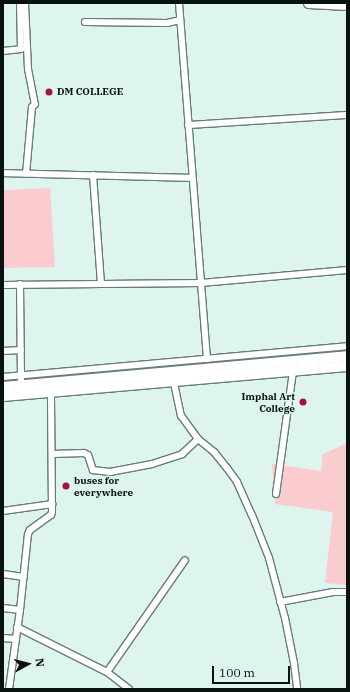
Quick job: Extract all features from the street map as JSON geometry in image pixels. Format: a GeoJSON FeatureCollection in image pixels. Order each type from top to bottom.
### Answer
{"type":"FeatureCollection","features":[{"type":"Feature","properties":{"kind":"highway"},"geometry":{"type":"LineString","coordinates":[[3,396],[347,356]]}},
{"type":"Feature","properties":{"kind":"highway"},"geometry":{"type":"LineString","coordinates":[[3,387],[21,380],[172,377],[293,371],[347,366]]}},
{"type":"Feature","properties":{"kind":"main road"},"geometry":{"type":"LineString","coordinates":[[308,3],[347,5]]}},
{"type":"Feature","properties":{"kind":"street"},"geometry":{"type":"LineString","coordinates":[[3,51],[21,48],[20,3]]}},
{"type":"Feature","properties":{"kind":"street"},"geometry":{"type":"LineString","coordinates":[[25,3],[28,69],[35,104],[32,107],[26,174]]}},
{"type":"Feature","properties":{"kind":"street"},"geometry":{"type":"LineString","coordinates":[[179,3],[207,359]]}},
{"type":"Feature","properties":{"kind":"street"},"geometry":{"type":"LineString","coordinates":[[84,22],[168,23],[180,20]]}},
{"type":"Feature","properties":{"kind":"street"},"geometry":{"type":"LineString","coordinates":[[188,125],[347,115]]}},
{"type":"Feature","properties":{"kind":"street"},"geometry":{"type":"LineString","coordinates":[[3,173],[192,178]]}},
{"type":"Feature","properties":{"kind":"street"},"geometry":{"type":"LineString","coordinates":[[93,175],[101,284]]}},
{"type":"Feature","properties":{"kind":"street"},"geometry":{"type":"LineString","coordinates":[[3,285],[201,283],[347,270]]}},
{"type":"Feature","properties":{"kind":"street"},"geometry":{"type":"LineString","coordinates":[[20,284],[21,380]]}},
{"type":"Feature","properties":{"kind":"street"},"geometry":{"type":"LineString","coordinates":[[3,377],[21,380],[207,359],[347,346]]}},
{"type":"Feature","properties":{"kind":"street"},"geometry":{"type":"LineString","coordinates":[[3,352],[21,350]]}},
{"type":"Feature","properties":{"kind":"street"},"geometry":{"type":"LineString","coordinates":[[276,494],[293,371]]}},
{"type":"Feature","properties":{"kind":"street"},"geometry":{"type":"LineString","coordinates":[[172,377],[181,416],[198,439],[214,452],[237,482],[269,558],[294,663],[297,689]]}},
{"type":"Feature","properties":{"kind":"street"},"geometry":{"type":"LineString","coordinates":[[9,689],[24,577],[28,531],[52,514],[51,391]]}},
{"type":"Feature","properties":{"kind":"street"},"geometry":{"type":"LineString","coordinates":[[52,454],[84,453],[88,455],[92,469],[121,471],[182,454],[198,439]]}},
{"type":"Feature","properties":{"kind":"street"},"geometry":{"type":"LineString","coordinates":[[3,510],[53,504]]}},
{"type":"Feature","properties":{"kind":"street"},"geometry":{"type":"LineString","coordinates":[[107,672],[185,560]]}},
{"type":"Feature","properties":{"kind":"street"},"geometry":{"type":"LineString","coordinates":[[3,574],[24,577]]}},
{"type":"Feature","properties":{"kind":"street"},"geometry":{"type":"LineString","coordinates":[[280,602],[332,592],[347,592]]}},
{"type":"Feature","properties":{"kind":"street"},"geometry":{"type":"LineString","coordinates":[[3,608],[20,610]]}},
{"type":"Feature","properties":{"kind":"street"},"geometry":{"type":"LineString","coordinates":[[17,627],[107,672],[128,689]]}},
{"type":"Feature","properties":{"kind":"street"},"geometry":{"type":"LineString","coordinates":[[3,638],[16,639]]}},
{"type":"Feature","properties":{"kind":"shaded area"},"geometry":{"type":"Polygon","coordinates":[[[50,188],[55,267],[3,268],[3,190],[50,188]]]}},
{"type":"Feature","properties":{"kind":"shaded area"},"geometry":{"type":"Polygon","coordinates":[[[347,443],[347,585],[325,583],[333,512],[275,504],[272,464],[321,471],[323,454],[347,443]]]}},
{"type":"Feature","properties":{"kind":"place","name":"DM COLLEGE"},"geometry":{"type":"Point","coordinates":[49,92]}},
{"type":"Feature","properties":{"kind":"place","name":"Imphal Art College"},"geometry":{"type":"Point","coordinates":[303,402]}},
{"type":"Feature","properties":{"kind":"place","name":"buses for everywhere"},"geometry":{"type":"Point","coordinates":[66,486]}}]}
